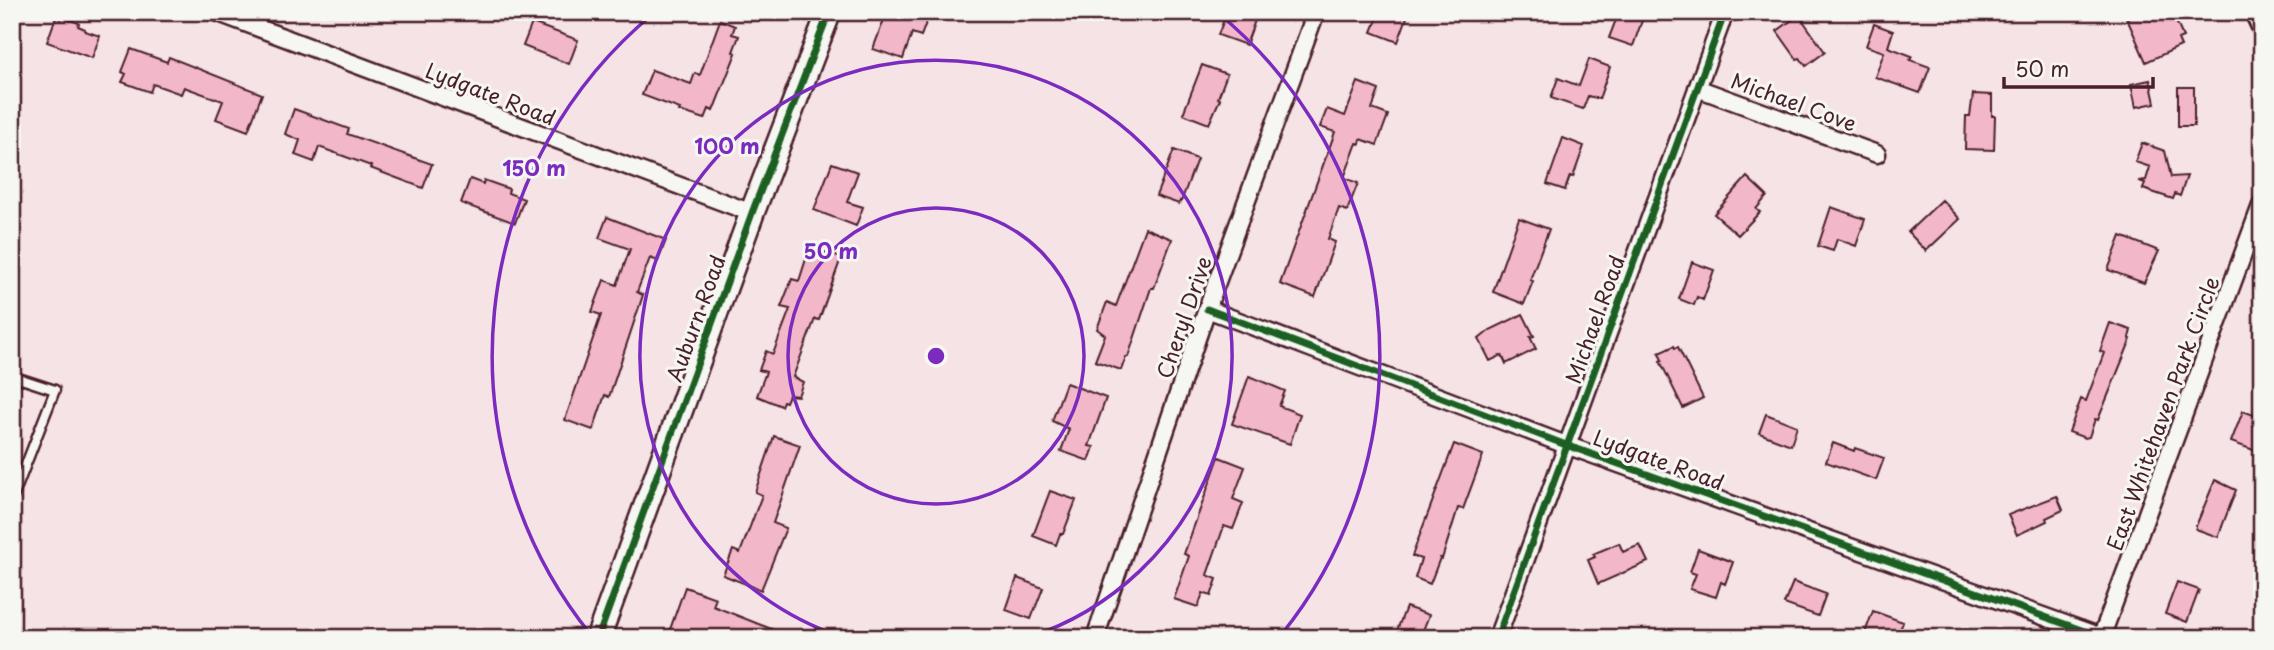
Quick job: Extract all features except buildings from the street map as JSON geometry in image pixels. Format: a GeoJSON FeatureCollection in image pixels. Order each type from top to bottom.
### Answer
{"type":"FeatureCollection","features":[{"type":"Feature","properties":{"kind":"street","name":"Lydgate Road"},"geometry":{"type":"LineString","coordinates":[[216,12],[752,213]]}},
{"type":"Feature","properties":{"kind":"street","name":"Auburn Road"},"geometry":{"type":"LineString","coordinates":[[598,638],[752,213],[829,12]]}},
{"type":"Feature","properties":{"kind":"street","name":"Cheryl Drive"},"geometry":{"type":"LineString","coordinates":[[1095,638],[1207,309],[1316,12]]}},
{"type":"Feature","properties":{"kind":"street","name":"Michael Road"},"geometry":{"type":"LineString","coordinates":[[1497,638],[1725,12]]}},
{"type":"Feature","properties":{"kind":"street"},"geometry":{"type":"LineString","coordinates":[[2253,12],[2262,31]]}},
{"type":"Feature","properties":{"kind":"street","name":"Michael Cove"},"geometry":{"type":"LineString","coordinates":[[1696,88],[1877,154]]}},
{"type":"Feature","properties":{"kind":"street","name":"East Whitehaven Park Circle"},"geometry":{"type":"LineString","coordinates":[[2101,637],[2262,203]]}},
{"type":"Feature","properties":{"kind":"street","name":"Lydgate Road"},"geometry":{"type":"LineString","coordinates":[[1207,309],[1566,444],[2101,637]]}},
{"type":"Feature","properties":{"kind":"lane"},"geometry":{"type":"LineString","coordinates":[[12,376],[55,390],[12,500]]}},
{"type":"Feature","properties":{"kind":"cycle path"},"geometry":{"type":"LineString","coordinates":[[598,638],[752,213],[829,12]]}},
{"type":"Feature","properties":{"kind":"cycle path"},"geometry":{"type":"LineString","coordinates":[[1497,638],[1725,12]]}},
{"type":"Feature","properties":{"kind":"cycle path"},"geometry":{"type":"LineString","coordinates":[[1207,309],[1566,445],[2101,637]]}}]}
